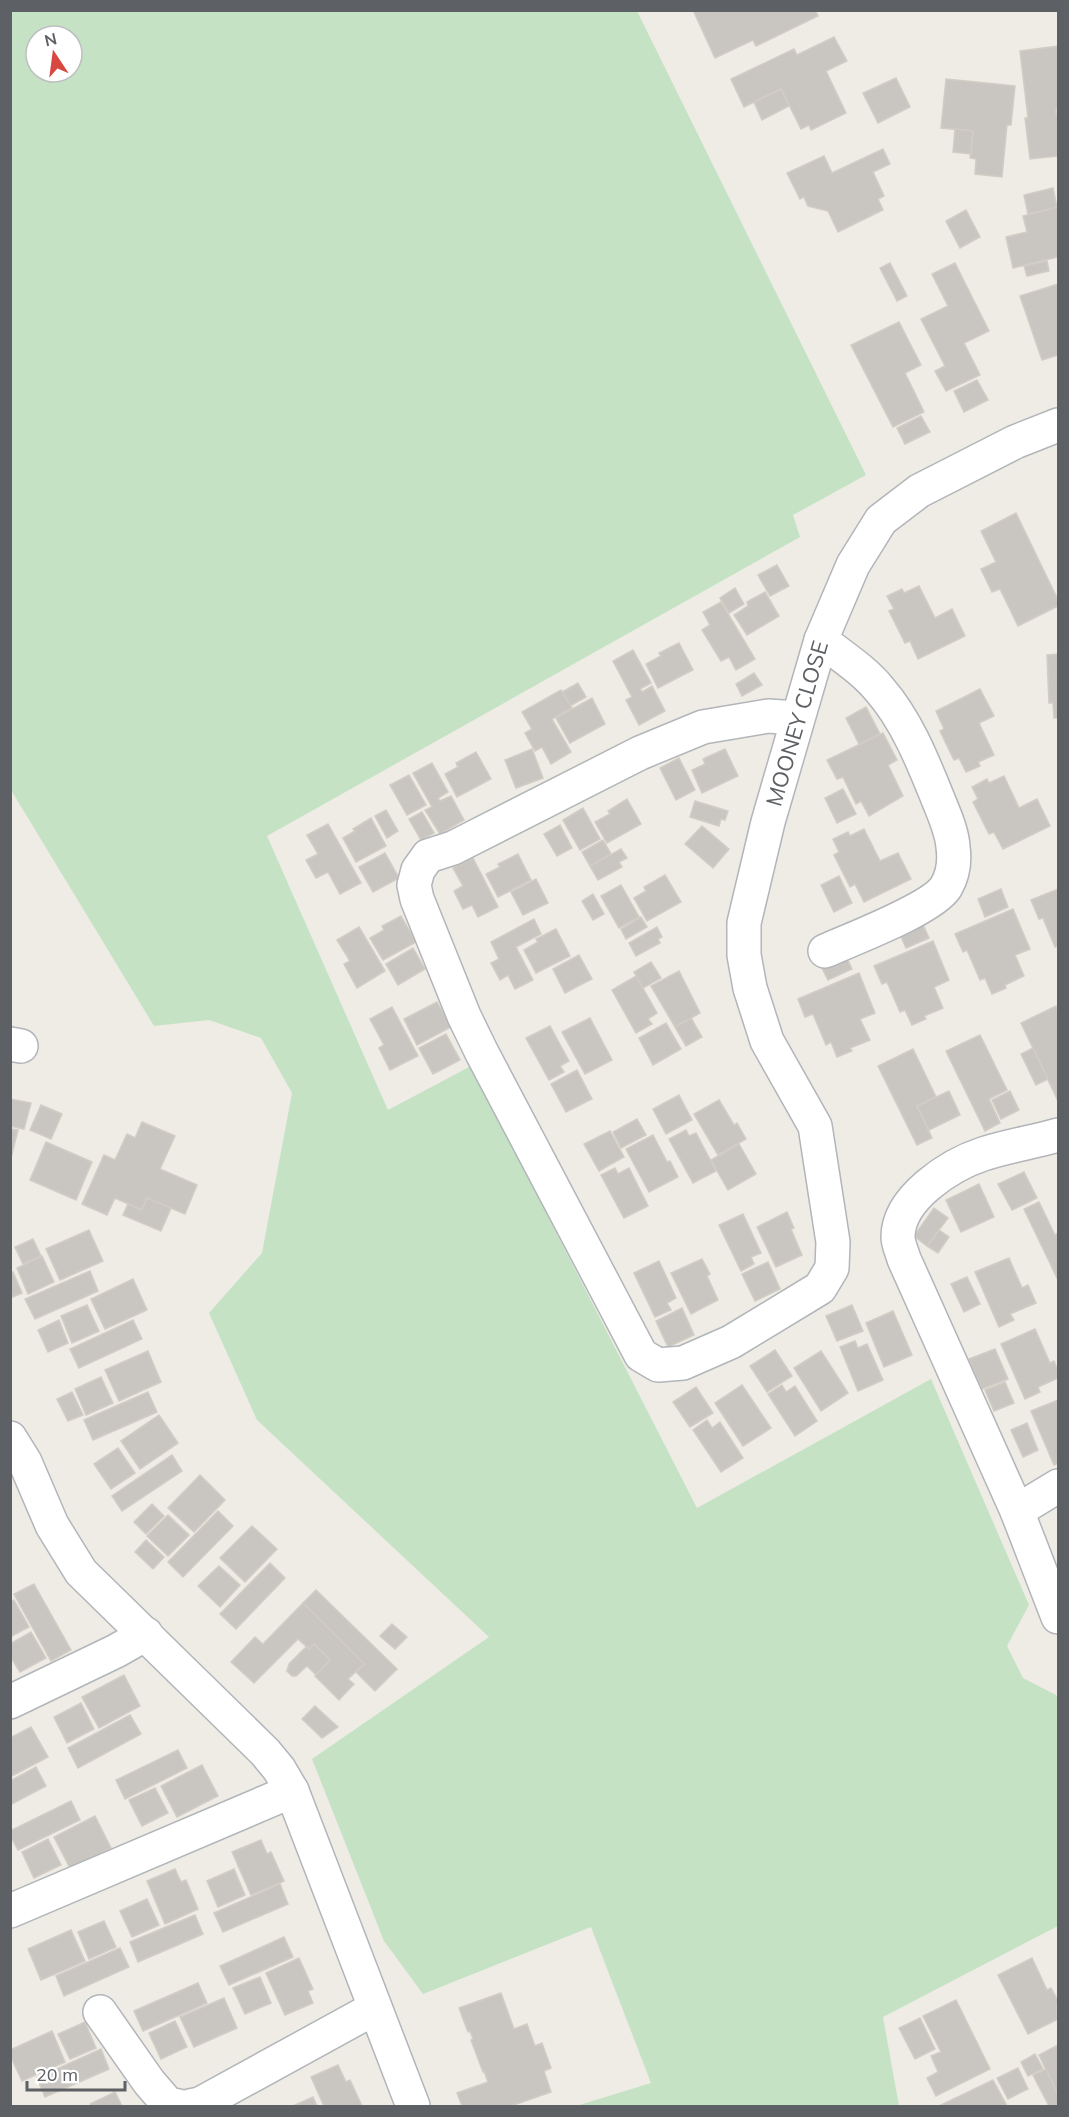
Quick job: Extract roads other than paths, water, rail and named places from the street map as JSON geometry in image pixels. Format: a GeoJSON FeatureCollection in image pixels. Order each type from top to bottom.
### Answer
{"type":"FeatureCollection","features":[{"type":"Feature","properties":{"kind":"street","name":"MOONEY CLOSE"},"geometry":{"type":"LineString","coordinates":[[797,718],[768,716],[703,727],[640,753],[453,848],[428,856],[418,870],[414,885],[417,899],[482,1053],[641,1355],[658,1365],[683,1363],[731,1342],[820,1288],[831,1268],[833,1242],[815,1126],[767,1041],[750,988],[744,955],[744,923],[752,890],[797,718],[821,640],[853,565],[881,520],[919,490],[1015,442],[1059,425]]}},
{"type":"Feature","properties":{"kind":"street"},"geometry":{"type":"LineString","coordinates":[[821,640],[867,675],[897,714],[914,744],[946,820],[953,846],[954,869],[945,888],[924,906],[825,951]]}},
{"type":"Feature","properties":{"kind":"street"},"geometry":{"type":"LineString","coordinates":[[1055,1606],[1017,1511],[904,1259],[898,1238],[902,1218],[913,1199],[933,1181],[982,1155],[1059,1135]]}},
{"type":"Feature","properties":{"kind":"street"},"geometry":{"type":"LineString","coordinates":[[10,1438],[25,1462],[52,1525],[81,1572],[265,1752],[279,1769],[292,1791],[413,2106]]}},
{"type":"Feature","properties":{"kind":"street"},"geometry":{"type":"LineString","coordinates":[[1017,1511],[1059,1486]]}},
{"type":"Feature","properties":{"kind":"street"},"geometry":{"type":"LineString","coordinates":[[10,1702],[146,1634]]}},
{"type":"Feature","properties":{"kind":"street"},"geometry":{"type":"LineString","coordinates":[[10,1911],[292,1791]]}},
{"type":"Feature","properties":{"kind":"street"},"geometry":{"type":"LineString","coordinates":[[190,2106],[200,2104],[375,2008]]}},
{"type":"Feature","properties":{"kind":"street"},"geometry":{"type":"LineString","coordinates":[[100,2012],[149,2082],[168,2104],[178,2106]]}}]}
